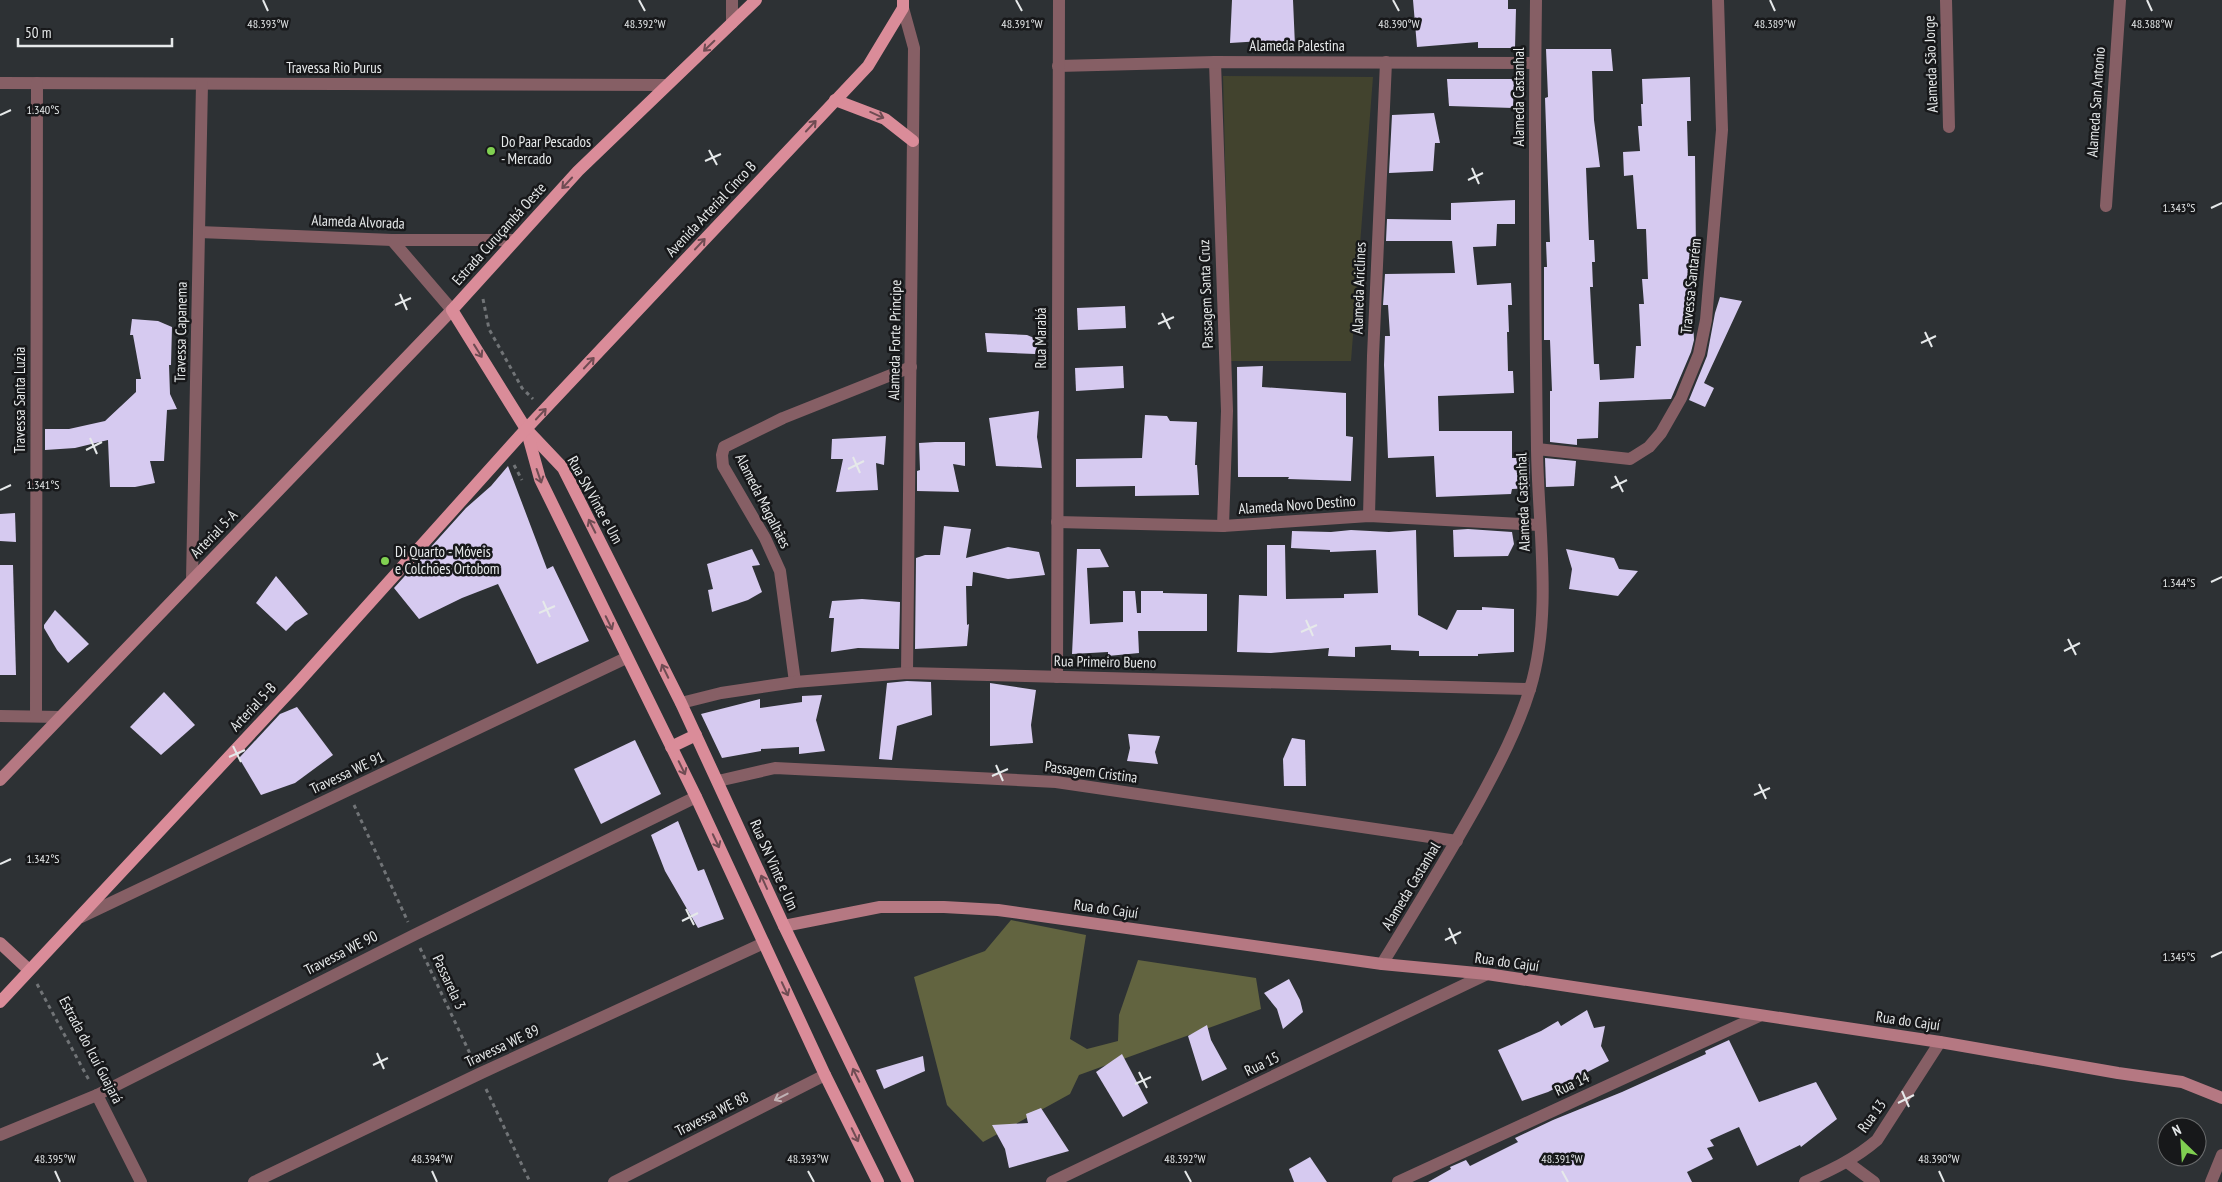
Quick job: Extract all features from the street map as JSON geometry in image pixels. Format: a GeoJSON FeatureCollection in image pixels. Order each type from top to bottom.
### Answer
{"type":"FeatureCollection","features":[{"type":"Feature","properties":{"kind":"main road","name":"Estrada Curuçambá Oeste"},"geometry":{"type":"LineString","coordinates":[[452,310],[578,171],[756,0]]}},
{"type":"Feature","properties":{"kind":"main road","name":"Avenida Arterial Cinco B"},"geometry":{"type":"LineString","coordinates":[[526,429],[868,66],[903,4]]}},
{"type":"Feature","properties":{"kind":"main road"},"geometry":{"type":"LineString","coordinates":[[836,100],[885,119],[913,141]]}},
{"type":"Feature","properties":{"kind":"main road"},"geometry":{"type":"LineString","coordinates":[[452,310],[526,429],[540,479],[626,658],[696,797],[825,1075],[878,1182]]}},
{"type":"Feature","properties":{"kind":"main road","name":"Rua SN Vinte e Um"},"geometry":{"type":"LineString","coordinates":[[526,429],[563,468],[681,703],[784,926],[908,1182]]}},
{"type":"Feature","properties":{"kind":"main road","name":"Arterial 5-B"},"geometry":{"type":"LineString","coordinates":[[0,1002],[302,677],[526,429]]}},
{"type":"Feature","properties":{"kind":"main road"},"geometry":{"type":"LineString","coordinates":[[671,746],[696,735]]}},
{"type":"Feature","properties":{"kind":"street"},"geometry":{"type":"LineString","coordinates":[[732,0],[732,24]]}},
{"type":"Feature","properties":{"kind":"street","name":"Rua Marabá"},"geometry":{"type":"LineString","coordinates":[[1057,677],[1059,0]]}},
{"type":"Feature","properties":{"kind":"street","name":"Alameda Castanhal"},"geometry":{"type":"LineString","coordinates":[[1382,964],[1457,840],[1501,760],[1530,689],[1540,637],[1542,567],[1537,450],[1536,0]]}},
{"type":"Feature","properties":{"kind":"street","name":"Travessa Santarém"},"geometry":{"type":"LineString","coordinates":[[1537,450],[1630,459],[1649,447],[1661,433],[1681,398],[1698,354],[1706,320],[1722,130],[1718,0]]}},
{"type":"Feature","properties":{"kind":"street","name":"Alameda São Jorge"},"geometry":{"type":"LineString","coordinates":[[1946,0],[1949,127]]}},
{"type":"Feature","properties":{"kind":"street","name":"Alameda San Antonio"},"geometry":{"type":"LineString","coordinates":[[2106,206],[2120,0]]}},
{"type":"Feature","properties":{"kind":"street","name":"Alameda Forte Principe"},"geometry":{"type":"LineString","coordinates":[[903,4],[914,48],[908,673]]}},
{"type":"Feature","properties":{"kind":"street","name":"Alameda Palestina"},"geometry":{"type":"LineString","coordinates":[[1058,66],[1215,62],[1535,63]]}},
{"type":"Feature","properties":{"kind":"street","name":"Passagem Santa Cruz"},"geometry":{"type":"LineString","coordinates":[[1215,62],[1227,411],[1223,526]]}},
{"type":"Feature","properties":{"kind":"street","name":"Alameda Ariclines"},"geometry":{"type":"LineString","coordinates":[[1369,516],[1373,356],[1386,62]]}},
{"type":"Feature","properties":{"kind":"street","name":"Travessa Rio Purus"},"geometry":{"type":"LineString","coordinates":[[0,83],[667,85]]}},
{"type":"Feature","properties":{"kind":"street","name":"Travessa Santa Luzia"},"geometry":{"type":"LineString","coordinates":[[36,716],[37,83]]}},
{"type":"Feature","properties":{"kind":"street","name":"Travessa Capanema"},"geometry":{"type":"LineString","coordinates":[[192,580],[202,84]]}},
{"type":"Feature","properties":{"kind":"street","name":"Alameda Alvorada"},"geometry":{"type":"LineString","coordinates":[[199,232],[392,240],[515,240]]}},
{"type":"Feature","properties":{"kind":"street"},"geometry":{"type":"LineString","coordinates":[[392,240],[452,310]]}},
{"type":"Feature","properties":{"kind":"street","name":"Arterial 5-A"},"geometry":{"type":"LineString","coordinates":[[0,780],[452,310]]}},
{"type":"Feature","properties":{"kind":"street","name":"Alameda Magalhães"},"geometry":{"type":"LineString","coordinates":[[794,682],[780,571],[765,538],[723,466],[722,455],[724,447],[783,418],[911,367]]}},
{"type":"Feature","properties":{"kind":"street","name":"Alameda Novo Destino"},"geometry":{"type":"LineString","coordinates":[[1057,522],[1223,526],[1369,516],[1539,525]]}},
{"type":"Feature","properties":{"kind":"street","name":"Travessa WE 91"},"geometry":{"type":"LineString","coordinates":[[81,916],[626,658]]}},
{"type":"Feature","properties":{"kind":"street","name":"Rua Primeiro Bueno"},"geometry":{"type":"LineString","coordinates":[[681,703],[721,693],[794,682],[908,673],[1530,689]]}},
{"type":"Feature","properties":{"kind":"street"},"geometry":{"type":"LineString","coordinates":[[0,716],[60,716]]}},
{"type":"Feature","properties":{"kind":"street","name":"Passagem Cristina"},"geometry":{"type":"LineString","coordinates":[[718,782],[775,768],[1056,782],[1457,840]]}},
{"type":"Feature","properties":{"kind":"street","name":"Travessa WE 90"},"geometry":{"type":"LineString","coordinates":[[0,1136],[97,1095],[414,935],[696,797]]}},
{"type":"Feature","properties":{"kind":"street","name":"Rua do Cajuí"},"geometry":{"type":"LineString","coordinates":[[784,926],[880,907],[944,907],[989,910],[1382,964],[1487,974],[1940,1042],[2118,1073],[2182,1082],[2222,1098]]}},
{"type":"Feature","properties":{"kind":"street"},"geometry":{"type":"LineString","coordinates":[[0,943],[30,970]]}},
{"type":"Feature","properties":{"kind":"street","name":"Travessa WE 89"},"geometry":{"type":"LineString","coordinates":[[254,1182],[479,1074],[764,943]]}},
{"type":"Feature","properties":{"kind":"street","name":"Rua 15"},"geometry":{"type":"LineString","coordinates":[[1052,1182],[1487,974]]}},
{"type":"Feature","properties":{"kind":"street","name":"Rua 14"},"geometry":{"type":"LineString","coordinates":[[1398,1182],[1759,1016]]}},
{"type":"Feature","properties":{"kind":"street","name":"Rua 13"},"geometry":{"type":"LineString","coordinates":[[1805,1182],[1847,1162],[1864,1152],[1877,1140],[1940,1042]]}},
{"type":"Feature","properties":{"kind":"street","name":"Travessa WE 88"},"geometry":{"type":"LineString","coordinates":[[614,1182],[825,1075]]}},
{"type":"Feature","properties":{"kind":"street","name":"Estrada do Icuí Guajará"},"geometry":{"type":"LineString","coordinates":[[97,1095],[141,1182]]}},
{"type":"Feature","properties":{"kind":"street"},"geometry":{"type":"LineString","coordinates":[[2211,1182],[2222,1155]]}},
{"type":"Feature","properties":{"kind":"street"},"geometry":{"type":"LineString","coordinates":[[1847,1162],[1874,1182]]}},
{"type":"Feature","properties":{"kind":"path"},"geometry":{"type":"LineString","coordinates":[[484,290],[483,298],[488,329],[522,388],[544,410]]}},
{"type":"Feature","properties":{"kind":"path","name":"Passarela 3"},"geometry":{"type":"LineString","coordinates":[[348,791],[530,1182]]}},
{"type":"Feature","properties":{"kind":"path","name":"Estrada do Icuí Guajará"},"geometry":{"type":"LineString","coordinates":[[30,970],[97,1095]]}},
{"type":"Feature","properties":{"kind":"green space"},"geometry":{"type":"Polygon","coordinates":[[[1223,76],[1373,77],[1351,361],[1230,361],[1223,76]]]}},
{"type":"Feature","properties":{"kind":"green space"},"geometry":{"type":"Polygon","coordinates":[[[1011,920],[1086,935],[1070,1039],[1087,1049],[1118,1041],[1119,1015],[1138,960],[1256,978],[1261,1009],[1079,1075],[1070,1094],[983,1142],[947,1105],[914,977],[985,951],[1011,920]]]}},
{"type":"Feature","properties":{"kind":"building"},"geometry":{"type":"Polygon","coordinates":[[[1232,0],[1293,0],[1295,46],[1262,52],[1262,41],[1230,43],[1232,0]]]}},
{"type":"Feature","properties":{"kind":"building"},"geometry":{"type":"Polygon","coordinates":[[[1413,0],[1508,0],[1508,9],[1516,9],[1515,48],[1478,48],[1478,42],[1417,47],[1413,0]]]}},
{"type":"Feature","properties":{"kind":"building"},"geometry":{"type":"Polygon","coordinates":[[[1546,49],[1611,49],[1613,71],[1592,71],[1594,120],[1600,167],[1586,168],[1589,240],[1594,240],[1595,262],[1592,262],[1593,287],[1590,287],[1594,364],[1599,364],[1600,380],[1634,378],[1636,346],[1641,346],[1639,304],[1644,304],[1642,279],[1648,279],[1646,229],[1637,229],[1633,175],[1624,176],[1623,152],[1640,151],[1638,126],[1642,126],[1642,79],[1690,77],[1691,121],[1687,121],[1688,156],[1695,156],[1696,254],[1690,254],[1694,340],[1691,352],[1671,399],[1599,402],[1598,438],[1577,439],[1577,445],[1550,442],[1550,391],[1552,391],[1550,340],[1544,340],[1544,267],[1547,267],[1546,242],[1550,242],[1545,98],[1548,97],[1546,49]]]}},
{"type":"Feature","properties":{"kind":"building"},"geometry":{"type":"Polygon","coordinates":[[[1447,79],[1514,79],[1513,108],[1449,106],[1447,79]]]}},
{"type":"Feature","properties":{"kind":"building"},"geometry":{"type":"Polygon","coordinates":[[[1434,113],[1440,143],[1435,143],[1433,171],[1389,173],[1392,115],[1434,113]]]}},
{"type":"Feature","properties":{"kind":"building"},"geometry":{"type":"Polygon","coordinates":[[[1515,200],[1515,224],[1497,224],[1496,246],[1473,247],[1477,285],[1511,283],[1512,305],[1508,305],[1509,332],[1507,332],[1508,371],[1513,371],[1514,393],[1438,396],[1439,431],[1512,431],[1512,458],[1529,458],[1530,488],[1512,489],[1511,494],[1436,497],[1434,456],[1388,458],[1384,365],[1385,336],[1390,336],[1388,305],[1383,305],[1385,274],[1455,273],[1452,241],[1386,241],[1387,219],[1451,220],[1451,203],[1515,200]]]}},
{"type":"Feature","properties":{"kind":"building"},"geometry":{"type":"Polygon","coordinates":[[[1720,297],[1742,301],[1704,383],[1714,388],[1705,407],[1689,400],[1707,356],[1720,297]]]}},
{"type":"Feature","properties":{"kind":"building"},"geometry":{"type":"Polygon","coordinates":[[[1125,306],[1126,328],[1078,330],[1077,308],[1125,306]]]}},
{"type":"Feature","properties":{"kind":"building"},"geometry":{"type":"Polygon","coordinates":[[[132,319],[158,321],[172,327],[171,365],[169,365],[170,394],[177,409],[167,410],[164,461],[150,461],[155,483],[135,487],[110,487],[108,440],[75,448],[45,450],[45,429],[69,429],[105,421],[136,392],[136,379],[141,379],[133,335],[130,335],[132,319]]]}},
{"type":"Feature","properties":{"kind":"building"},"geometry":{"type":"Polygon","coordinates":[[[985,333],[1027,335],[1039,340],[1035,354],[987,352],[985,333]]]}},
{"type":"Feature","properties":{"kind":"building"},"geometry":{"type":"Polygon","coordinates":[[[1123,366],[1124,388],[1076,391],[1075,368],[1123,366]]]}},
{"type":"Feature","properties":{"kind":"building"},"geometry":{"type":"Polygon","coordinates":[[[1263,366],[1262,387],[1346,393],[1346,436],[1353,437],[1351,481],[1288,479],[1289,477],[1238,477],[1237,367],[1263,366]]]}},
{"type":"Feature","properties":{"kind":"building"},"geometry":{"type":"Polygon","coordinates":[[[1039,411],[1037,437],[1042,468],[996,466],[989,418],[1039,411]]]}},
{"type":"Feature","properties":{"kind":"building"},"geometry":{"type":"Polygon","coordinates":[[[1145,415],[1167,416],[1170,421],[1197,422],[1195,465],[1197,465],[1199,495],[1135,496],[1135,486],[1076,487],[1076,459],[1142,458],[1145,415]]]}},
{"type":"Feature","properties":{"kind":"building"},"geometry":{"type":"Polygon","coordinates":[[[886,436],[884,465],[876,463],[878,490],[836,492],[843,459],[831,459],[832,439],[886,436]]]}},
{"type":"Feature","properties":{"kind":"building"},"geometry":{"type":"Polygon","coordinates":[[[965,442],[965,466],[953,464],[959,492],[917,491],[917,471],[920,470],[919,443],[965,442]]]}},
{"type":"Feature","properties":{"kind":"building"},"geometry":{"type":"Polygon","coordinates":[[[1545,458],[1576,461],[1574,486],[1546,487],[1545,458]]]}},
{"type":"Feature","properties":{"kind":"building"},"geometry":{"type":"Polygon","coordinates":[[[508,466],[547,569],[553,566],[589,641],[537,664],[498,584],[462,598],[419,619],[394,588],[466,508],[491,486],[508,466]]]}},
{"type":"Feature","properties":{"kind":"building"},"geometry":{"type":"Polygon","coordinates":[[[15,513],[16,542],[0,541],[0,514],[15,513]]]}},
{"type":"Feature","properties":{"kind":"building"},"geometry":{"type":"Polygon","coordinates":[[[944,526],[971,529],[966,558],[1008,547],[1039,552],[1045,575],[1008,579],[973,572],[972,586],[966,586],[967,625],[969,624],[967,646],[915,649],[916,558],[925,555],[940,555],[944,526]]]}},
{"type":"Feature","properties":{"kind":"building"},"geometry":{"type":"Polygon","coordinates":[[[1468,529],[1512,532],[1514,544],[1508,556],[1454,557],[1453,530],[1468,529]]]}},
{"type":"Feature","properties":{"kind":"building"},"geometry":{"type":"Polygon","coordinates":[[[1351,530],[1389,532],[1416,530],[1418,615],[1447,630],[1457,610],[1482,610],[1482,607],[1514,609],[1514,652],[1478,654],[1478,656],[1419,656],[1419,651],[1391,650],[1391,645],[1355,647],[1355,657],[1328,656],[1329,648],[1271,653],[1237,652],[1239,595],[1267,596],[1267,545],[1285,545],[1286,599],[1344,598],[1344,594],[1378,593],[1376,550],[1330,552],[1330,550],[1291,548],[1292,531],[1331,532],[1351,530]]]}},
{"type":"Feature","properties":{"kind":"building"},"geometry":{"type":"Polygon","coordinates":[[[752,549],[760,565],[752,566],[762,592],[748,600],[712,612],[708,590],[713,589],[707,564],[752,549]]]}},
{"type":"Feature","properties":{"kind":"building"},"geometry":{"type":"Polygon","coordinates":[[[1077,549],[1100,549],[1109,567],[1087,568],[1090,624],[1123,622],[1123,591],[1135,591],[1137,613],[1141,613],[1141,591],[1163,591],[1163,593],[1207,594],[1207,631],[1138,631],[1139,653],[1108,656],[1108,652],[1072,654],[1077,549]]]}},
{"type":"Feature","properties":{"kind":"building"},"geometry":{"type":"Polygon","coordinates":[[[1566,549],[1614,558],[1619,569],[1638,571],[1618,596],[1569,589],[1572,569],[1566,549]]]}},
{"type":"Feature","properties":{"kind":"building"},"geometry":{"type":"Polygon","coordinates":[[[0,565],[13,565],[16,675],[0,675],[0,565]]]}},
{"type":"Feature","properties":{"kind":"building"},"geometry":{"type":"Polygon","coordinates":[[[276,576],[308,614],[295,622],[286,631],[256,603],[276,576]]]}},
{"type":"Feature","properties":{"kind":"building"},"geometry":{"type":"Polygon","coordinates":[[[862,599],[900,602],[899,649],[858,648],[831,652],[834,618],[829,618],[832,601],[862,599]]]}},
{"type":"Feature","properties":{"kind":"building"},"geometry":{"type":"Polygon","coordinates":[[[55,610],[89,644],[68,663],[57,650],[44,628],[44,625],[55,610]]]}},
{"type":"Feature","properties":{"kind":"building"},"geometry":{"type":"Polygon","coordinates":[[[907,681],[931,682],[932,715],[897,726],[892,760],[879,759],[887,683],[907,681]]]}},
{"type":"Feature","properties":{"kind":"building"},"geometry":{"type":"Polygon","coordinates":[[[990,683],[1036,690],[1031,725],[1033,743],[990,746],[990,683]]]}},
{"type":"Feature","properties":{"kind":"building"},"geometry":{"type":"Polygon","coordinates":[[[164,692],[195,725],[161,755],[130,727],[164,692]]]}},
{"type":"Feature","properties":{"kind":"building"},"geometry":{"type":"Polygon","coordinates":[[[822,695],[816,720],[825,751],[799,754],[799,747],[761,749],[761,751],[722,758],[701,714],[760,699],[760,708],[802,702],[802,696],[822,695]]]}},
{"type":"Feature","properties":{"kind":"building"},"geometry":{"type":"Polygon","coordinates":[[[297,707],[333,755],[295,783],[261,795],[239,758],[280,714],[297,707]]]}},
{"type":"Feature","properties":{"kind":"building"},"geometry":{"type":"Polygon","coordinates":[[[1128,734],[1160,736],[1155,752],[1158,764],[1127,761],[1130,748],[1128,734]]]}},
{"type":"Feature","properties":{"kind":"building"},"geometry":{"type":"Polygon","coordinates":[[[1292,738],[1305,740],[1306,786],[1284,786],[1283,759],[1292,738]]]}},
{"type":"Feature","properties":{"kind":"building"},"geometry":{"type":"Polygon","coordinates":[[[635,740],[661,794],[601,824],[574,769],[635,740]]]}},
{"type":"Feature","properties":{"kind":"building"},"geometry":{"type":"Polygon","coordinates":[[[678,821],[698,871],[704,869],[724,919],[698,928],[665,871],[651,835],[678,821]]]}},
{"type":"Feature","properties":{"kind":"building"},"geometry":{"type":"Polygon","coordinates":[[[1289,979],[1300,1000],[1303,1012],[1283,1029],[1277,1009],[1264,993],[1289,979]]]}},
{"type":"Feature","properties":{"kind":"building"},"geometry":{"type":"Polygon","coordinates":[[[1587,1010],[1594,1028],[1605,1026],[1601,1046],[1609,1061],[1548,1092],[1522,1101],[1498,1050],[1541,1031],[1558,1021],[1561,1026],[1587,1010]]]}},
{"type":"Feature","properties":{"kind":"building"},"geometry":{"type":"Polygon","coordinates":[[[1207,1025],[1211,1040],[1227,1069],[1202,1081],[1188,1036],[1207,1025]]]}},
{"type":"Feature","properties":{"kind":"building"},"geometry":{"type":"Polygon","coordinates":[[[1729,1040],[1759,1102],[1816,1082],[1837,1119],[1801,1147],[1800,1145],[1757,1166],[1739,1127],[1710,1140],[1714,1146],[1707,1148],[1713,1159],[1687,1172],[1692,1182],[1428,1182],[1451,1169],[1450,1167],[1466,1160],[1470,1166],[1518,1142],[1515,1138],[1706,1054],[1705,1051],[1729,1040]]]}},
{"type":"Feature","properties":{"kind":"building"},"geometry":{"type":"Polygon","coordinates":[[[1122,1054],[1148,1103],[1123,1117],[1096,1072],[1122,1054]]]}},
{"type":"Feature","properties":{"kind":"building"},"geometry":{"type":"Polygon","coordinates":[[[923,1056],[925,1071],[884,1089],[876,1070],[923,1056]]]}},
{"type":"Feature","properties":{"kind":"building"},"geometry":{"type":"Polygon","coordinates":[[[1041,1108],[1069,1151],[1009,1168],[1005,1149],[992,1125],[1028,1123],[1026,1114],[1041,1108]]]}},
{"type":"Feature","properties":{"kind":"building"},"geometry":{"type":"Polygon","coordinates":[[[1310,1157],[1327,1182],[1294,1182],[1289,1169],[1310,1157]]]}},
{"type":"Feature","properties":{"kind":"place","name":"Do Paar Pescados - Mercado"},"geometry":{"type":"Point","coordinates":[491,151]}},
{"type":"Feature","properties":{"kind":"place","name":"Di Quarto - Móveis e Colchões Ortobom"},"geometry":{"type":"Point","coordinates":[385,561]}}]}
